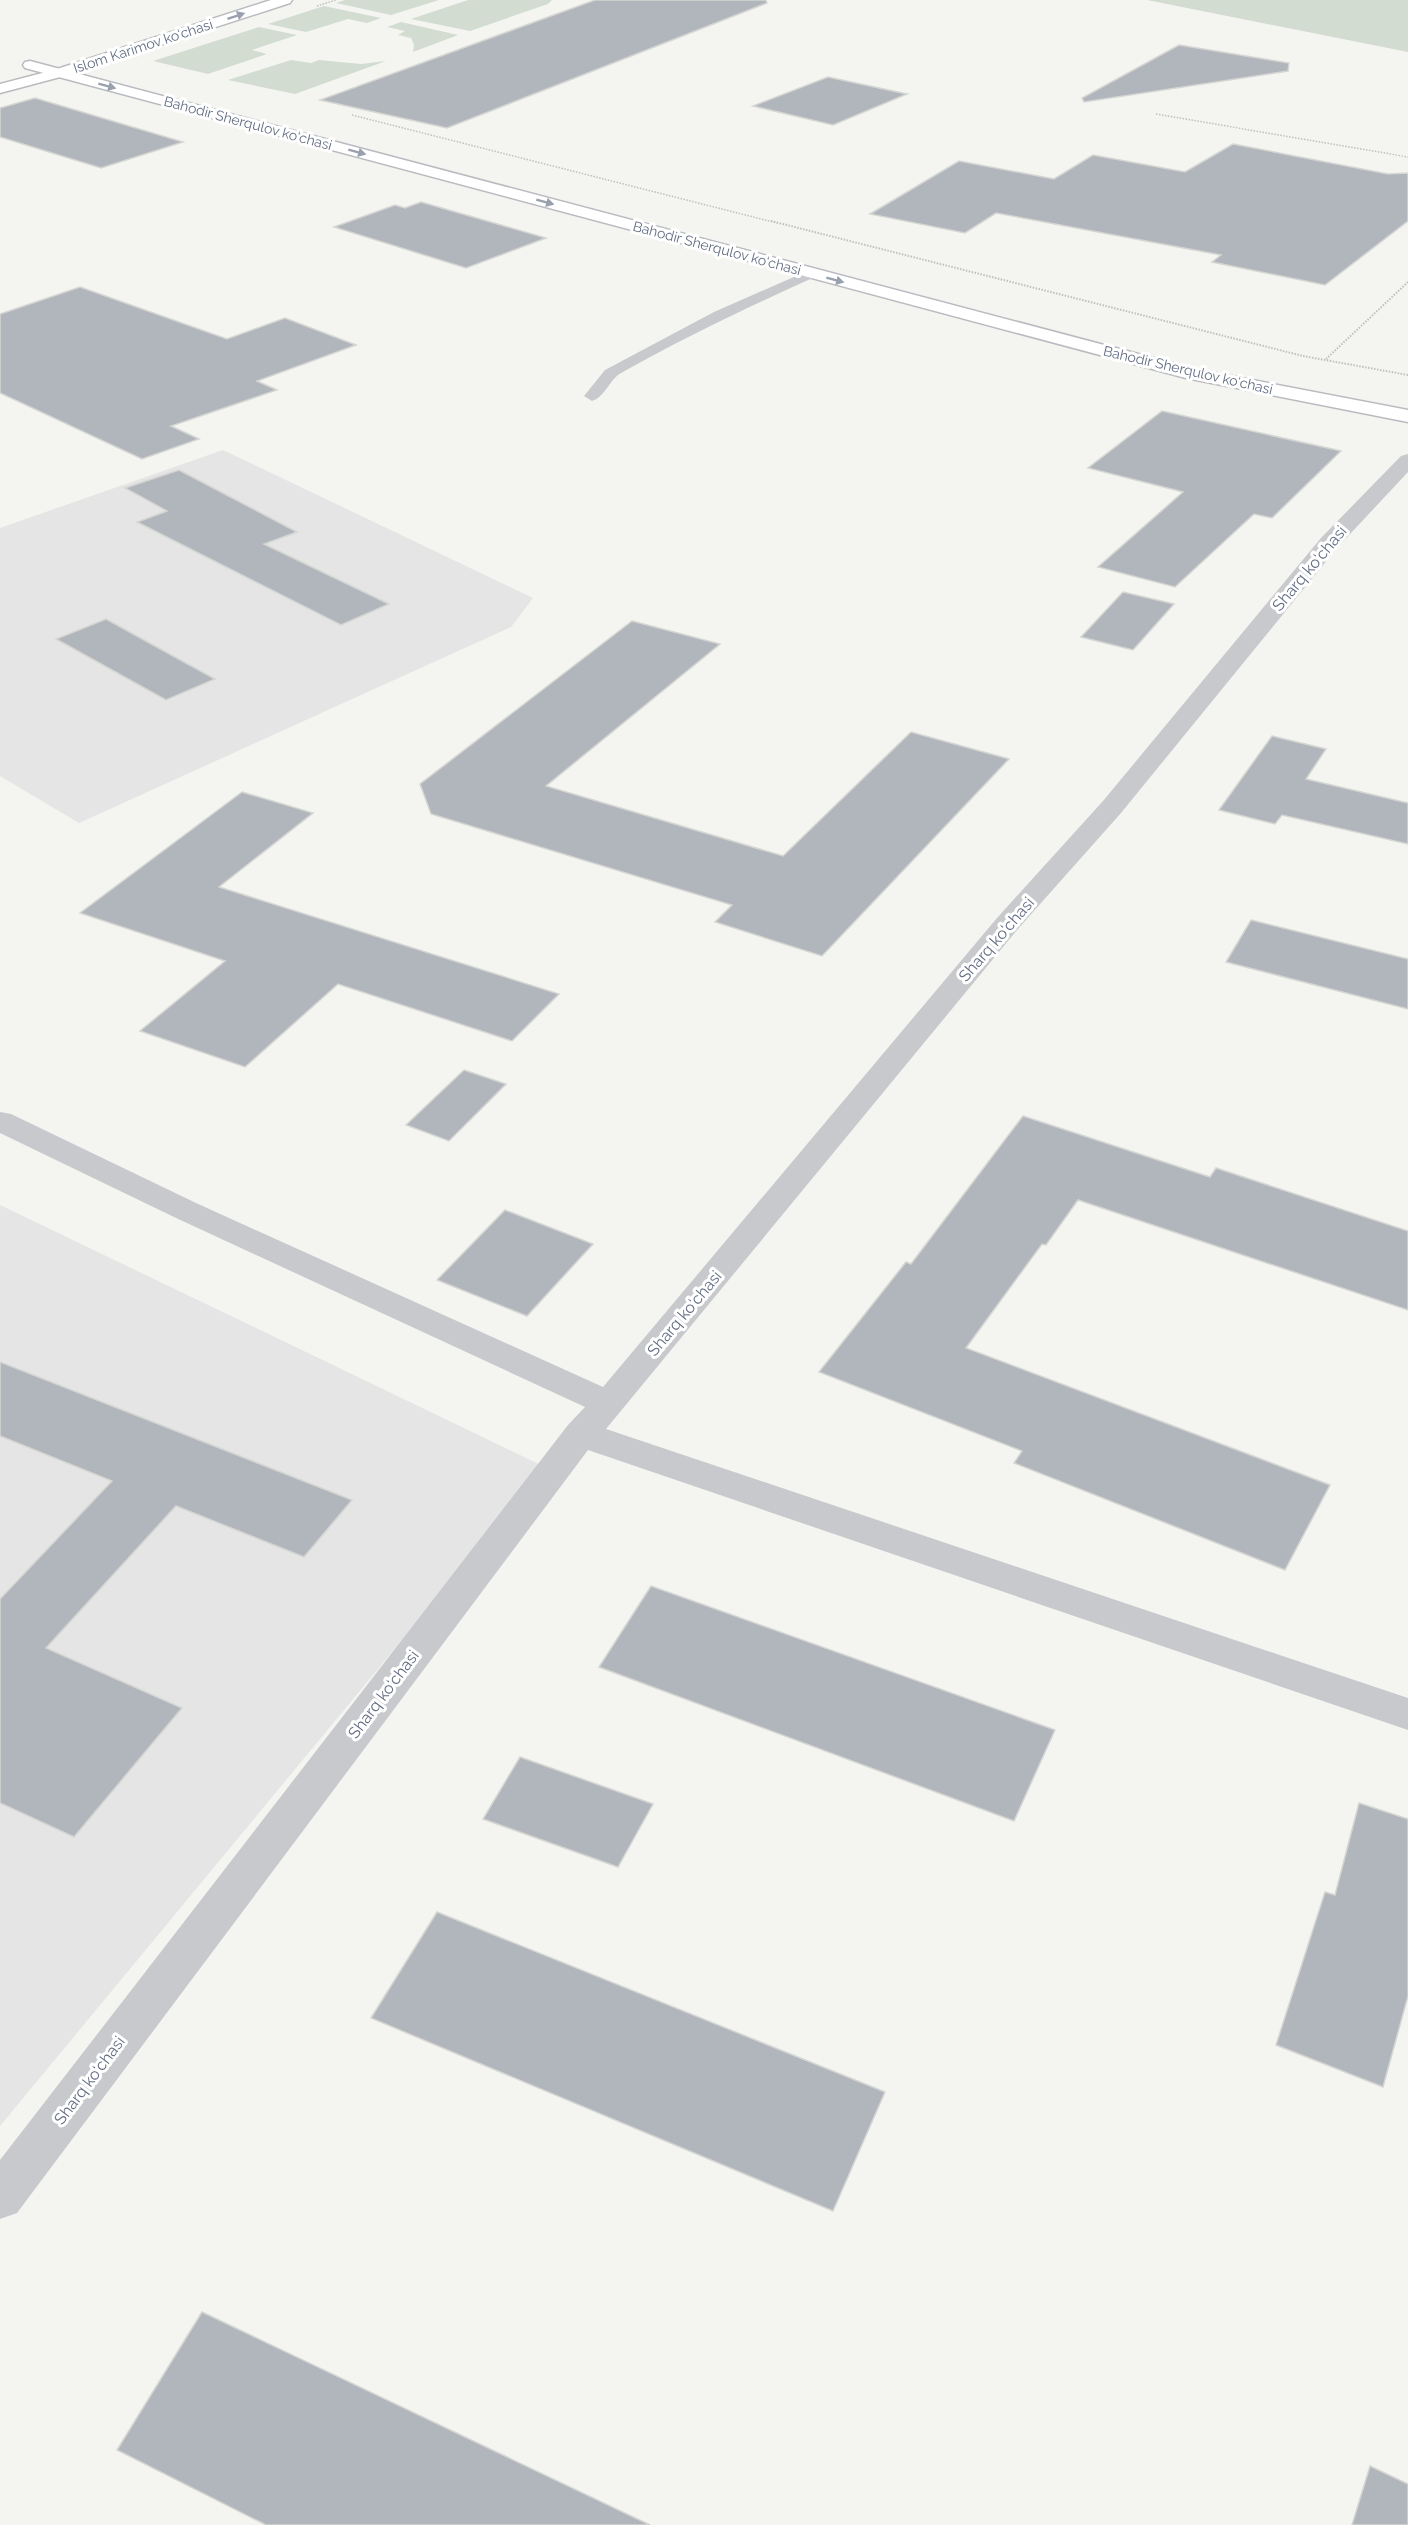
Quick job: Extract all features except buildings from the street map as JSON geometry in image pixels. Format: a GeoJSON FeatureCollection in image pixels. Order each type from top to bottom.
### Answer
{"type":"FeatureCollection","features":[{"type":"Feature","properties":{"kind":"main road","name":"Islom Karimov ko‘chasi"},"geometry":{"type":"LineString","coordinates":[[85,65],[285,0]]}},
{"type":"Feature","properties":{"kind":"main road","name":"Islom Karimov ko‘chasi"},"geometry":{"type":"LineString","coordinates":[[0,89],[58,65]]}},
{"type":"Feature","properties":{"kind":"main road","name":"Bahodir Sherqulov ko‘chasi"},"geometry":{"type":"LineString","coordinates":[[58,65],[812,273],[1193,374],[1408,416]]}},
{"type":"Feature","properties":{"kind":"main road","name":"Bahodir Sherqulov ko‘chasi"},"geometry":{"type":"LineString","coordinates":[[25,67],[85,65],[401,146]]}},
{"type":"Feature","properties":{"kind":"main road","name":"Bahodir Sherqulov ko‘chasi"},"geometry":{"type":"LineString","coordinates":[[663,216],[1042,316]]}},
{"type":"Feature","properties":{"kind":"street","name":"Sharq ko‘chasi"},"geometry":{"type":"LineString","coordinates":[[0,2197],[581,1434],[609,1404],[1007,924],[1112,807],[1329,543],[1408,460]]}},
{"type":"Feature","properties":{"kind":"street"},"geometry":{"type":"LineString","coordinates":[[0,1121],[196,1215],[609,1404]]}},
{"type":"Feature","properties":{"kind":"street"},"geometry":{"type":"LineString","coordinates":[[581,1434],[1408,1714]]}},
{"type":"Feature","properties":{"kind":"lane"},"geometry":{"type":"LineString","coordinates":[[592,396],[610,373],[719,315],[812,273]]}},
{"type":"Feature","properties":{"kind":"path"},"geometry":{"type":"LineString","coordinates":[[346,113],[1325,360],[1408,375]]}},
{"type":"Feature","properties":{"kind":"path"},"geometry":{"type":"LineString","coordinates":[[1156,114],[1408,157]]}},
{"type":"Feature","properties":{"kind":"path"},"geometry":{"type":"LineString","coordinates":[[1325,360],[1408,282]]}},
{"type":"Feature","properties":{"kind":"shaded area"},"geometry":{"type":"Polygon","coordinates":[[[345,0],[439,0],[391,15],[336,3],[345,0]]]}},
{"type":"Feature","properties":{"kind":"shaded area"},"geometry":{"type":"Polygon","coordinates":[[[468,0],[552,0],[548,4],[470,31],[411,19],[468,0]]]}},
{"type":"Feature","properties":{"kind":"shaded area"},"geometry":{"type":"Polygon","coordinates":[[[1147,0],[1408,0],[1408,52],[1147,0]]]}},
{"type":"Feature","properties":{"kind":"shaded area"},"geometry":{"type":"Polygon","coordinates":[[[324,6],[381,18],[367,23],[348,19],[306,32],[268,24],[324,6]]]}},
{"type":"Feature","properties":{"kind":"shaded area"},"geometry":{"type":"Polygon","coordinates":[[[401,22],[458,35],[413,52],[414,45],[411,38],[398,35],[405,31],[387,27],[401,22]]]}},
{"type":"Feature","properties":{"kind":"shaded area"},"geometry":{"type":"Polygon","coordinates":[[[259,27],[297,35],[252,50],[267,54],[208,74],[153,61],[259,27]]]}},
{"type":"Feature","properties":{"kind":"shaded area"},"geometry":{"type":"Polygon","coordinates":[[[291,60],[311,63],[319,60],[361,64],[386,61],[295,94],[228,80],[291,60]]]}},
{"type":"Feature","properties":{"kind":"shaded area"},"geometry":{"type":"Polygon","coordinates":[[[223,450],[533,598],[511,627],[79,823],[0,776],[0,528],[223,450]]]}},
{"type":"Feature","properties":{"kind":"shaded area"},"geometry":{"type":"Polygon","coordinates":[[[0,1205],[545,1467],[0,2126],[0,1205]]]}}]}
